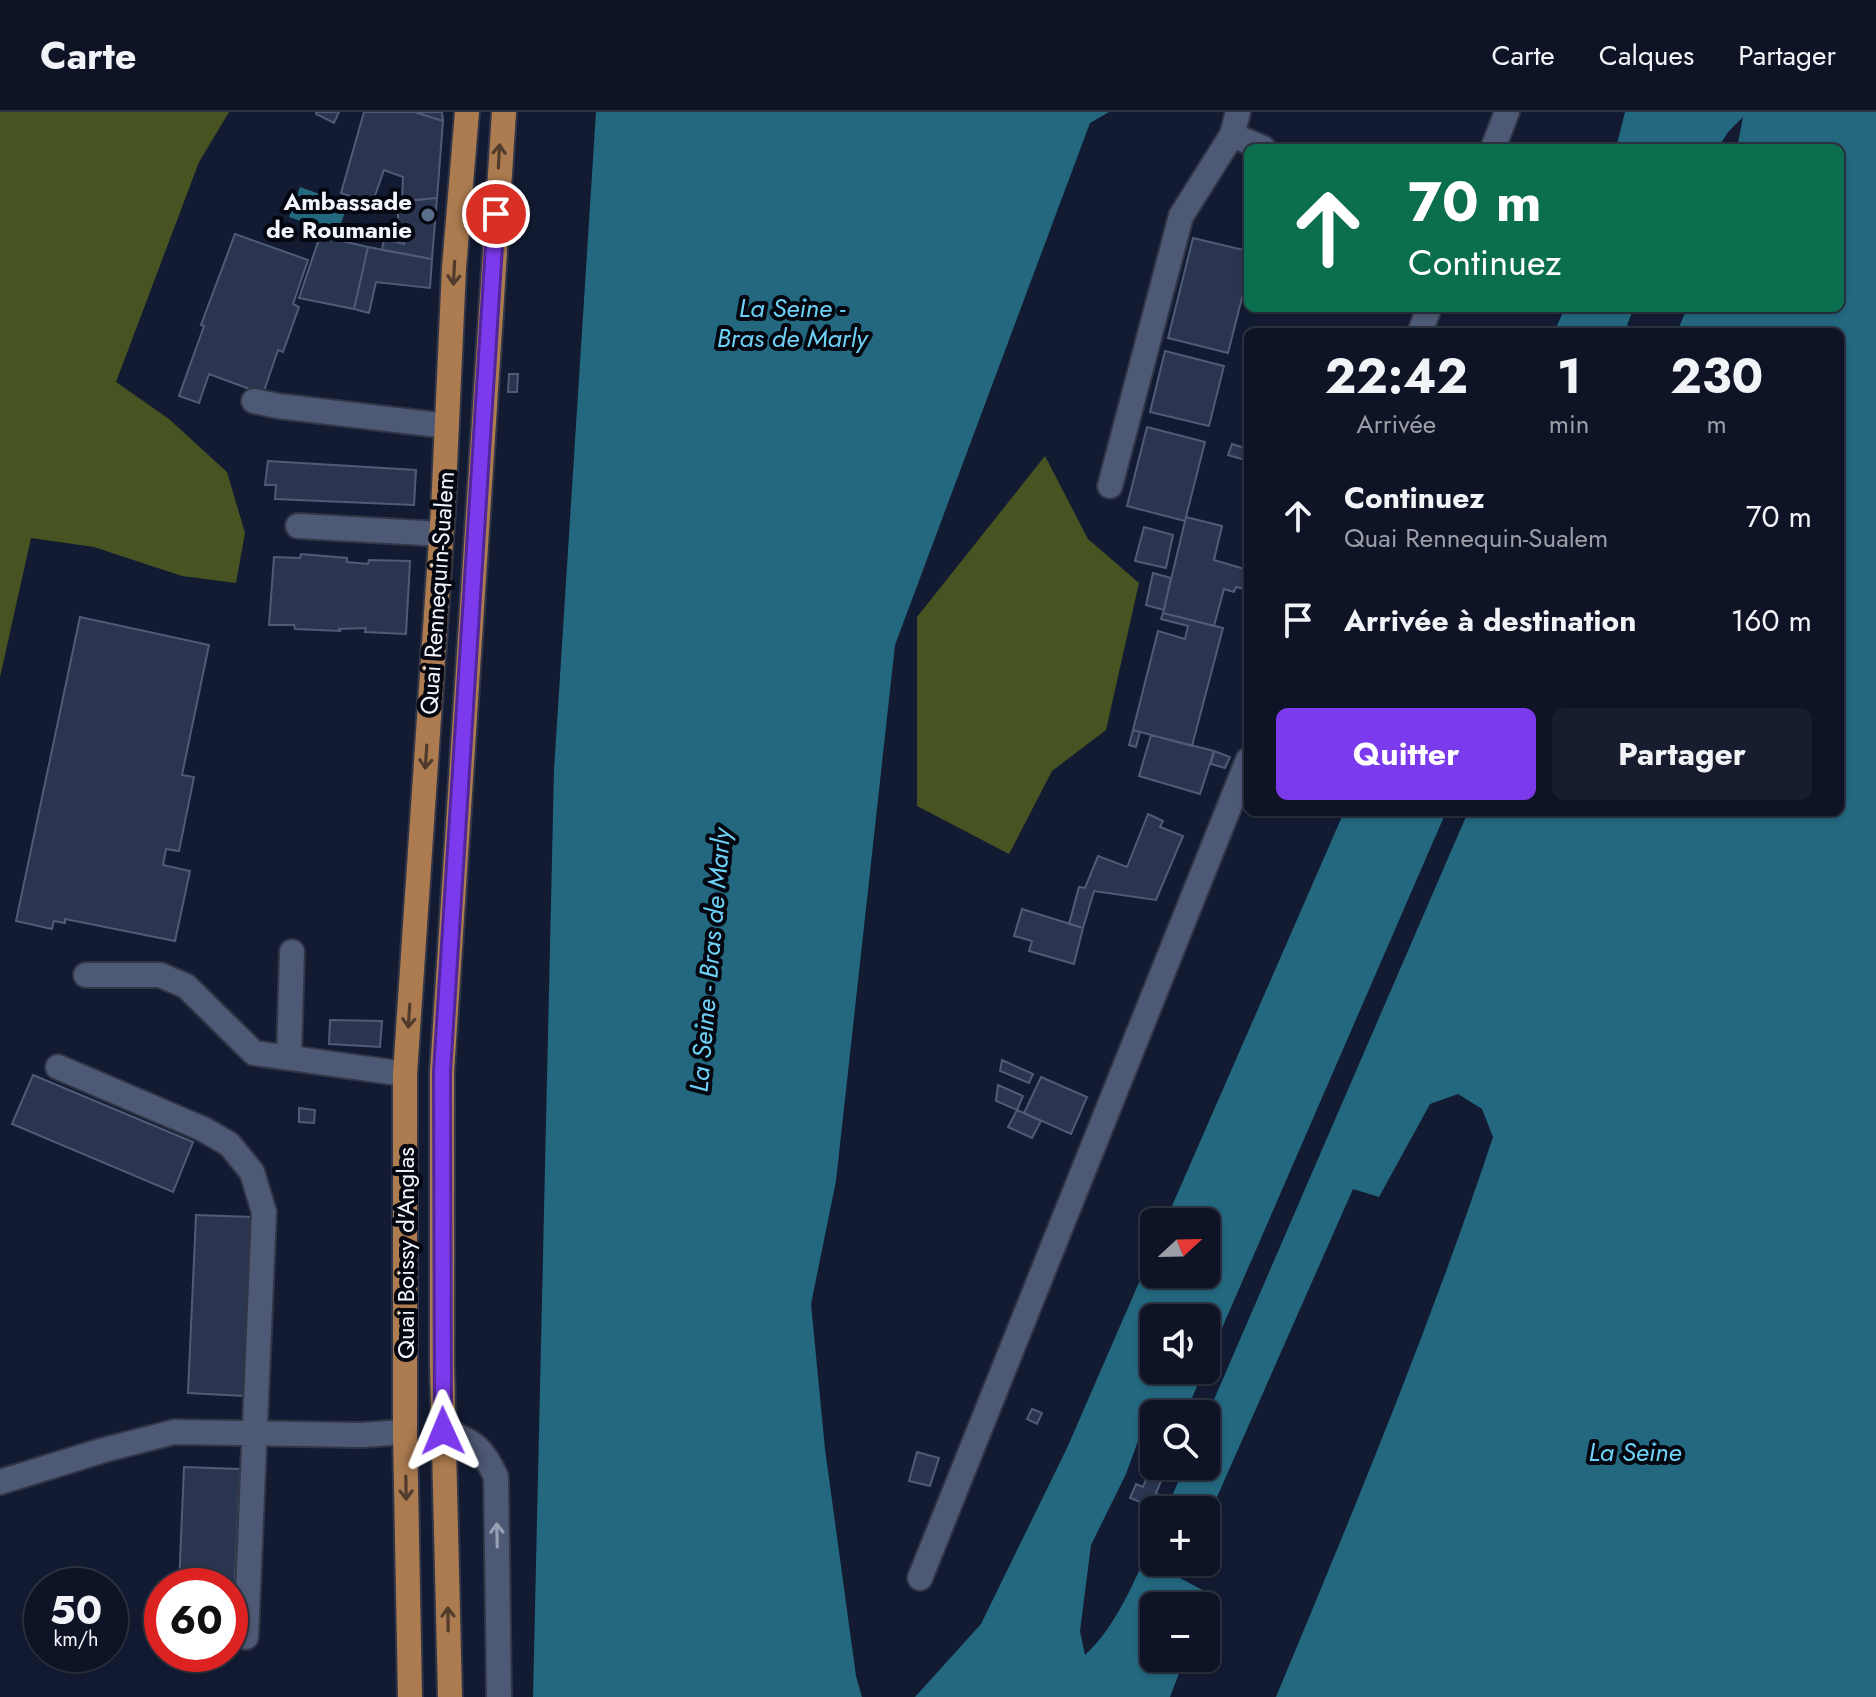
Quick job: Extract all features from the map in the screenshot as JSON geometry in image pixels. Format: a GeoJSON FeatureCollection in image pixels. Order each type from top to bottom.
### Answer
{"type":"FeatureCollection","features":[{"type":"Feature","properties":{"kind":"main road","name":"Quai Rennequin-Sualem"},"geometry":{"type":"LineString","coordinates":[[405,1074],[441,534],[454,268],[467,112]]}},
{"type":"Feature","properties":{"kind":"main road","name":"Quai Rennequin-Sualem"},"geometry":{"type":"LineString","coordinates":[[442,1072],[504,112]]}},
{"type":"Feature","properties":{"kind":"main road","name":"Quai Boissy d'Anglas"},"geometry":{"type":"LineString","coordinates":[[442,1072],[443,1431],[450,1697]]}},
{"type":"Feature","properties":{"kind":"main road","name":"Quai Boissy d'Anglas"},"geometry":{"type":"LineString","coordinates":[[405,1074],[405,1432],[410,1697]]}},
{"type":"Feature","properties":{"kind":"main road"},"geometry":{"type":"LineString","coordinates":[[405,1432],[443,1431]]}},
{"type":"Feature","properties":{"kind":"street"},"geometry":{"type":"LineString","coordinates":[[1495,144],[1507,112]]}},
{"type":"Feature","properties":{"kind":"street"},"geometry":{"type":"LineString","coordinates":[[1110,486],[1181,216],[1235,124],[1258,144]]}},
{"type":"Feature","properties":{"kind":"street"},"geometry":{"type":"LineString","coordinates":[[254,401],[447,426]]}},
{"type":"Feature","properties":{"kind":"street"},"geometry":{"type":"LineString","coordinates":[[298,526],[441,534]]}},
{"type":"Feature","properties":{"kind":"street"},"geometry":{"type":"LineString","coordinates":[[920,1578],[1244,770]]}},
{"type":"Feature","properties":{"kind":"street"},"geometry":{"type":"LineString","coordinates":[[289,1056],[292,952]]}},
{"type":"Feature","properties":{"kind":"street"},"geometry":{"type":"LineString","coordinates":[[86,975],[160,975],[186,986],[254,1053],[405,1074]]}},
{"type":"Feature","properties":{"kind":"street"},"geometry":{"type":"LineString","coordinates":[[58,1067],[203,1129],[229,1144],[252,1172],[264,1212],[248,1579]]}},
{"type":"Feature","properties":{"kind":"street"},"geometry":{"type":"LineString","coordinates":[[443,1431],[465,1438],[486,1454],[496,1477],[499,1697]]}},
{"type":"Feature","properties":{"kind":"street"},"geometry":{"type":"LineString","coordinates":[[0,1482],[174,1432],[361,1435],[405,1432]]}},
{"type":"Feature","properties":{"kind":"green space"},"geometry":{"type":"Polygon","coordinates":[[[0,112],[229,112],[199,162],[116,382],[169,419],[227,472],[245,533],[236,583],[182,576],[94,547],[31,538],[0,677],[0,112]]]}},
{"type":"Feature","properties":{"kind":"green space"},"geometry":{"type":"Polygon","coordinates":[[[1045,456],[1088,539],[1139,583],[1106,730],[1052,771],[1009,854],[917,806],[917,617],[1045,456]]]}},
{"type":"Feature","properties":{"kind":"water","name":"La Seine - Bras de Marly"},"geometry":{"type":"Polygon","coordinates":[[[596,112],[1109,112],[1090,123],[895,645],[836,1181],[811,1304],[825,1449],[856,1676],[862,1697],[533,1697],[554,770],[596,112]]]}},
{"type":"Feature","properties":{"kind":"water","name":"La Seine"},"geometry":{"type":"Polygon","coordinates":[[[1625,112],[1876,112],[1876,1697],[1276,1697],[1390,1419],[1469,1208],[1493,1137],[1482,1109],[1458,1094],[1430,1104],[1379,1197],[1353,1189],[1217,1496],[1172,1496],[1179,1480],[1220,1480],[1220,1400],[1214,1400],[1466,816],[1844,816],[1844,328],[1679,328],[1685,312],[1844,312],[1844,144],[1738,144],[1743,117],[1720,144],[1617,144],[1625,112]]]}},
{"type":"Feature","properties":{"kind":"water"},"geometry":{"type":"Polygon","coordinates":[[[300,187],[348,204],[337,234],[289,217],[300,187]]]}},
{"type":"Feature","properties":{"kind":"water"},"geometry":{"type":"Polygon","coordinates":[[[1563,312],[1632,312],[1627,325],[1634,328],[1556,328],[1563,312]]]}},
{"type":"Feature","properties":{"kind":"water"},"geometry":{"type":"Polygon","coordinates":[[[1342,816],[1444,816],[1220,1333],[1220,1304],[1140,1304],[1140,1384],[1198,1384],[1191,1400],[1140,1400],[1140,1442],[1091,1545],[1080,1631],[1085,1655],[1116,1616],[1140,1569],[1140,1576],[1181,1576],[1206,1592],[1140,1592],[1140,1672],[1180,1672],[1170,1697],[915,1697],[981,1624],[1067,1448],[1140,1280],[1140,1288],[1220,1288],[1220,1208],[1171,1208],[1342,816]]]}},
{"type":"Feature","properties":{"kind":"building"},"geometry":{"type":"Polygon","coordinates":[[[316,112],[339,112],[334,123],[316,112]]]}},
{"type":"Feature","properties":{"kind":"building"},"geometry":{"type":"Polygon","coordinates":[[[364,112],[414,112],[443,121],[437,198],[402,201],[403,177],[384,170],[372,204],[341,193],[364,112]]]}},
{"type":"Feature","properties":{"kind":"building"},"geometry":{"type":"Polygon","coordinates":[[[442,112],[443,121],[418,113],[442,112]]]}},
{"type":"Feature","properties":{"kind":"building"},"geometry":{"type":"Polygon","coordinates":[[[437,198],[432,259],[382,250],[384,239],[404,244],[407,226],[398,224],[398,202],[437,198]]]}},
{"type":"Feature","properties":{"kind":"building"},"geometry":{"type":"Polygon","coordinates":[[[235,234],[308,260],[293,304],[299,307],[283,352],[278,350],[263,394],[209,374],[199,403],[179,396],[204,326],[201,325],[235,234]]]}},
{"type":"Feature","properties":{"kind":"building"},"geometry":{"type":"Polygon","coordinates":[[[320,236],[368,247],[354,309],[299,298],[320,236]]]}},
{"type":"Feature","properties":{"kind":"building"},"geometry":{"type":"Polygon","coordinates":[[[1193,238],[1244,250],[1244,290],[1228,353],[1168,338],[1193,238]]]}},
{"type":"Feature","properties":{"kind":"building"},"geometry":{"type":"Polygon","coordinates":[[[368,247],[432,259],[430,288],[376,282],[369,313],[354,309],[368,247]]]}},
{"type":"Feature","properties":{"kind":"building"},"geometry":{"type":"Polygon","coordinates":[[[1165,351],[1224,366],[1209,426],[1150,412],[1165,351]]]}},
{"type":"Feature","properties":{"kind":"building"},"geometry":{"type":"Polygon","coordinates":[[[509,374],[518,374],[517,392],[508,392],[509,374]]]}},
{"type":"Feature","properties":{"kind":"building"},"geometry":{"type":"Polygon","coordinates":[[[1147,427],[1205,442],[1185,521],[1127,506],[1147,427]]]}},
{"type":"Feature","properties":{"kind":"building"},"geometry":{"type":"Polygon","coordinates":[[[1232,444],[1244,448],[1244,460],[1228,455],[1232,444]]]}},
{"type":"Feature","properties":{"kind":"building"},"geometry":{"type":"Polygon","coordinates":[[[268,461],[416,470],[414,505],[275,499],[276,485],[265,485],[268,461]]]}},
{"type":"Feature","properties":{"kind":"building"},"geometry":{"type":"Polygon","coordinates":[[[1186,517],[1222,526],[1214,560],[1244,569],[1244,589],[1236,587],[1234,592],[1224,589],[1214,626],[1163,613],[1186,517]]]}},
{"type":"Feature","properties":{"kind":"building"},"geometry":{"type":"Polygon","coordinates":[[[1144,527],[1173,535],[1166,568],[1135,561],[1144,527]]]}},
{"type":"Feature","properties":{"kind":"building"},"geometry":{"type":"Polygon","coordinates":[[[301,554],[347,558],[347,562],[368,564],[369,560],[410,561],[406,634],[365,632],[366,628],[340,631],[269,625],[274,557],[300,558],[301,554]]]}},
{"type":"Feature","properties":{"kind":"building"},"geometry":{"type":"Polygon","coordinates":[[[1153,573],[1171,578],[1164,610],[1146,605],[1153,573]]]}},
{"type":"Feature","properties":{"kind":"building"},"geometry":{"type":"Polygon","coordinates":[[[1163,613],[1223,628],[1192,746],[1133,730],[1158,631],[1185,639],[1188,626],[1161,619],[1163,613]]]}},
{"type":"Feature","properties":{"kind":"building"},"geometry":{"type":"Polygon","coordinates":[[[80,617],[209,645],[182,775],[194,777],[179,851],[166,849],[163,865],[190,871],[175,941],[65,919],[65,923],[54,921],[52,929],[16,921],[80,617]]]}},
{"type":"Feature","properties":{"kind":"building"},"geometry":{"type":"Polygon","coordinates":[[[1133,730],[1140,732],[1136,747],[1129,745],[1133,730]]]}},
{"type":"Feature","properties":{"kind":"building"},"geometry":{"type":"Polygon","coordinates":[[[1151,735],[1214,751],[1200,794],[1139,776],[1151,735]]]}},
{"type":"Feature","properties":{"kind":"building"},"geometry":{"type":"Polygon","coordinates":[[[1214,751],[1230,757],[1225,768],[1211,764],[1214,751]]]}},
{"type":"Feature","properties":{"kind":"building"},"geometry":{"type":"Polygon","coordinates":[[[1148,814],[1163,821],[1160,827],[1183,836],[1156,900],[1094,891],[1083,928],[1069,924],[1079,887],[1085,888],[1098,856],[1127,867],[1148,814]]]}},
{"type":"Feature","properties":{"kind":"building"},"geometry":{"type":"Polygon","coordinates":[[[1022,909],[1083,928],[1074,964],[1029,951],[1032,941],[1014,936],[1022,909]]]}},
{"type":"Feature","properties":{"kind":"building"},"geometry":{"type":"Polygon","coordinates":[[[330,1020],[382,1021],[380,1047],[329,1044],[330,1020]]]}},
{"type":"Feature","properties":{"kind":"building"},"geometry":{"type":"Polygon","coordinates":[[[1002,1060],[1033,1074],[1029,1083],[1000,1071],[1002,1060]]]}},
{"type":"Feature","properties":{"kind":"building"},"geometry":{"type":"Polygon","coordinates":[[[33,1075],[193,1142],[173,1192],[12,1124],[33,1075]]]}},
{"type":"Feature","properties":{"kind":"building"},"geometry":{"type":"Polygon","coordinates":[[[1041,1077],[1087,1097],[1071,1134],[1024,1113],[1041,1077]]]}},
{"type":"Feature","properties":{"kind":"building"},"geometry":{"type":"Polygon","coordinates":[[[998,1085],[1023,1096],[1017,1110],[996,1101],[998,1085]]]}},
{"type":"Feature","properties":{"kind":"building"},"geometry":{"type":"Polygon","coordinates":[[[299,1108],[315,1110],[314,1123],[299,1122],[299,1108]]]}},
{"type":"Feature","properties":{"kind":"building"},"geometry":{"type":"Polygon","coordinates":[[[1017,1110],[1041,1121],[1032,1138],[1008,1127],[1017,1110]]]}},
{"type":"Feature","properties":{"kind":"building"},"geometry":{"type":"Polygon","coordinates":[[[196,1215],[252,1217],[244,1396],[188,1393],[196,1215]]]}},
{"type":"Feature","properties":{"kind":"building"},"geometry":{"type":"Polygon","coordinates":[[[1032,1409],[1042,1413],[1037,1424],[1027,1419],[1032,1409]]]}},
{"type":"Feature","properties":{"kind":"building"},"geometry":{"type":"Polygon","coordinates":[[[917,1452],[939,1458],[930,1486],[909,1481],[917,1452]]]}},
{"type":"Feature","properties":{"kind":"building"},"geometry":{"type":"Polygon","coordinates":[[[184,1467],[240,1469],[236,1568],[180,1568],[184,1467]]]}},
{"type":"Feature","properties":{"kind":"building"},"geometry":{"type":"Polygon","coordinates":[[[1146,1480],[1162,1480],[1156,1493],[1161,1496],[1140,1496],[1140,1502],[1130,1498],[1136,1484],[1143,1487],[1146,1480]]]}},
{"type":"Feature","properties":{"kind":"place","name":"Ambassade de Roumanie"},"geometry":{"type":"Point","coordinates":[428,215]}},
{"type":"Feature","properties":{"kind":"route"},"geometry":{"type":"LineString","coordinates":[[443,1431],[442,1072],[496,214]]}}]}
